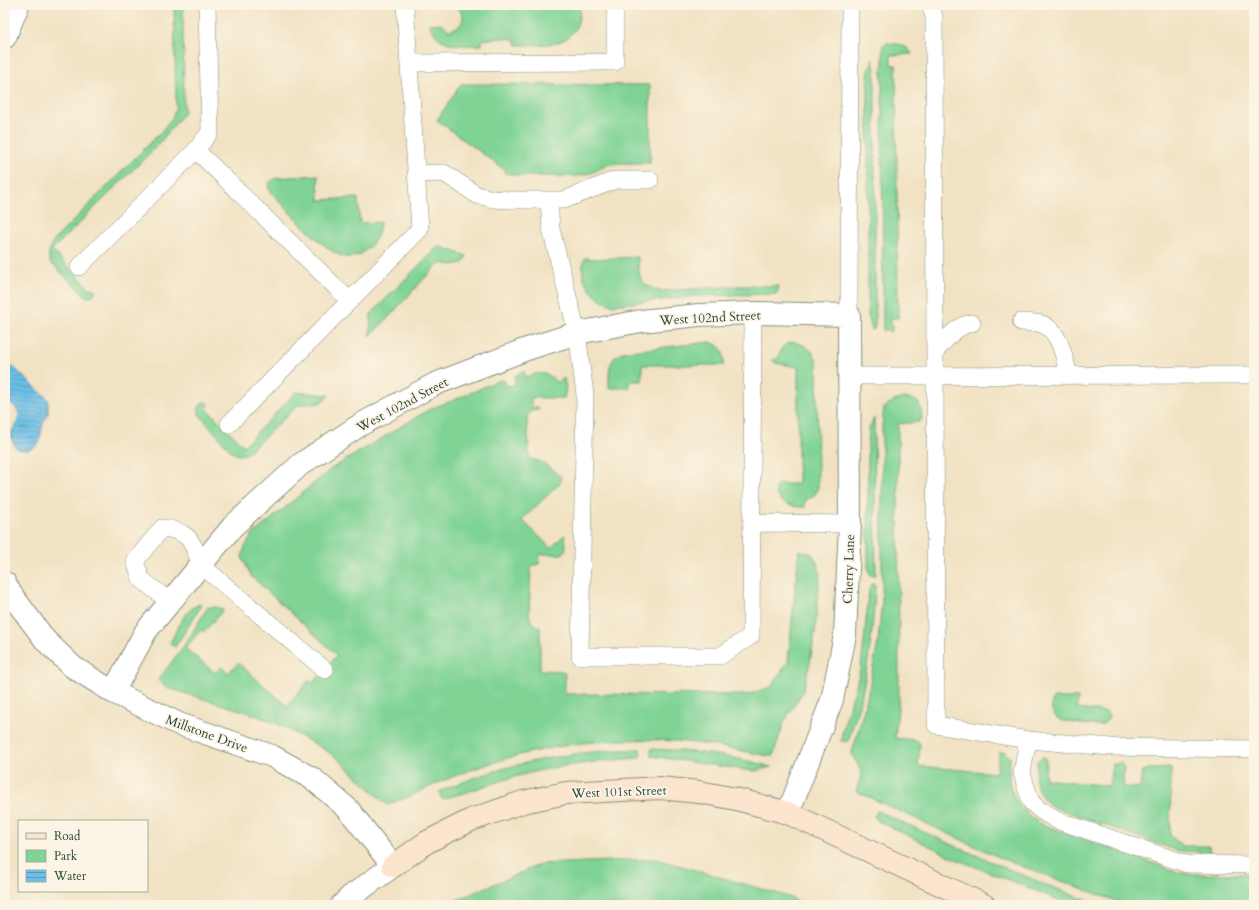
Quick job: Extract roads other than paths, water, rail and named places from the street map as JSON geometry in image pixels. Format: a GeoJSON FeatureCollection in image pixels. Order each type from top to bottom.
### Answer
{"type":"FeatureCollection","features":[{"type":"Feature","properties":{"kind":"street"},"geometry":{"type":"LineString","coordinates":[[5,37],[18,5]]}},
{"type":"Feature","properties":{"kind":"street","name":"West 102nd Street"},"geometry":{"type":"LineString","coordinates":[[113,692],[146,631],[233,526],[302,464],[360,425],[434,384],[527,349],[577,333],[641,321],[699,315],[753,313],[849,315]]}},
{"type":"Feature","properties":{"kind":"street","name":"Cherry Lane"},"geometry":{"type":"LineString","coordinates":[[788,813],[832,700],[845,635],[850,524],[849,315]]}},
{"type":"Feature","properties":{"kind":"street","name":"Millstone Drive"},"geometry":{"type":"LineString","coordinates":[[7,591],[46,640],[67,662],[113,692],[179,724],[272,756],[313,779],[348,809],[393,866]]}},
{"type":"Feature","properties":{"kind":"street","name":"West 101st Street"},"geometry":{"type":"LineString","coordinates":[[393,866],[427,842],[471,820],[523,802],[566,793],[660,788],[699,792],[736,799],[788,813],[984,905]]}},
{"type":"Feature","properties":{"kind":"street"},"geometry":{"type":"LineString","coordinates":[[342,905],[350,897],[393,866]]}},
{"type":"Feature","properties":{"kind":"lane"},"geometry":{"type":"LineString","coordinates":[[78,267],[196,150],[210,132],[208,5]]}},
{"type":"Feature","properties":{"kind":"lane"},"geometry":{"type":"LineString","coordinates":[[229,424],[420,229],[405,5]]}},
{"type":"Feature","properties":{"kind":"lane"},"geometry":{"type":"LineString","coordinates":[[409,63],[615,62],[614,5]]}},
{"type":"Feature","properties":{"kind":"lane"},"geometry":{"type":"LineString","coordinates":[[849,315],[850,5]]}},
{"type":"Feature","properties":{"kind":"lane"},"geometry":{"type":"LineString","coordinates":[[930,5],[934,16],[936,725],[1028,740],[1111,747],[1254,749]]}},
{"type":"Feature","properties":{"kind":"lane"},"geometry":{"type":"LineString","coordinates":[[196,150],[350,301]]}},
{"type":"Feature","properties":{"kind":"lane"},"geometry":{"type":"LineString","coordinates":[[417,174],[444,173],[477,195],[493,199],[512,200],[564,200],[615,180],[650,180]]}},
{"type":"Feature","properties":{"kind":"lane"},"geometry":{"type":"LineString","coordinates":[[549,200],[551,229],[577,333],[585,395],[580,656],[720,656],[751,636],[753,523],[753,313]]}},
{"type":"Feature","properties":{"kind":"lane"},"geometry":{"type":"LineString","coordinates":[[1021,322],[1043,324],[1054,333],[1061,347],[1069,375]]}},
{"type":"Feature","properties":{"kind":"lane"},"geometry":{"type":"LineString","coordinates":[[935,352],[950,335],[964,324],[972,323]]}},
{"type":"Feature","properties":{"kind":"lane"},"geometry":{"type":"LineString","coordinates":[[849,376],[1254,375]]}},
{"type":"Feature","properties":{"kind":"lane"},"geometry":{"type":"LineString","coordinates":[[753,523],[850,524]]}},
{"type":"Feature","properties":{"kind":"lane"},"geometry":{"type":"LineString","coordinates":[[170,602],[141,579],[135,561],[162,528],[175,529],[192,542],[201,565],[325,670]]}},
{"type":"Feature","properties":{"kind":"lane"},"geometry":{"type":"LineString","coordinates":[[1028,740],[1022,773],[1026,790],[1031,802],[1040,810],[1056,820],[1188,864],[1254,866]]}},
{"type":"Feature","properties":{"kind":"water"},"geometry":{"type":"Polygon","coordinates":[[[13,367],[48,399],[48,414],[43,423],[39,443],[29,450],[21,450],[16,448],[14,444],[12,432],[19,417],[18,411],[14,406],[5,402],[5,370],[13,367]]]}}]}
